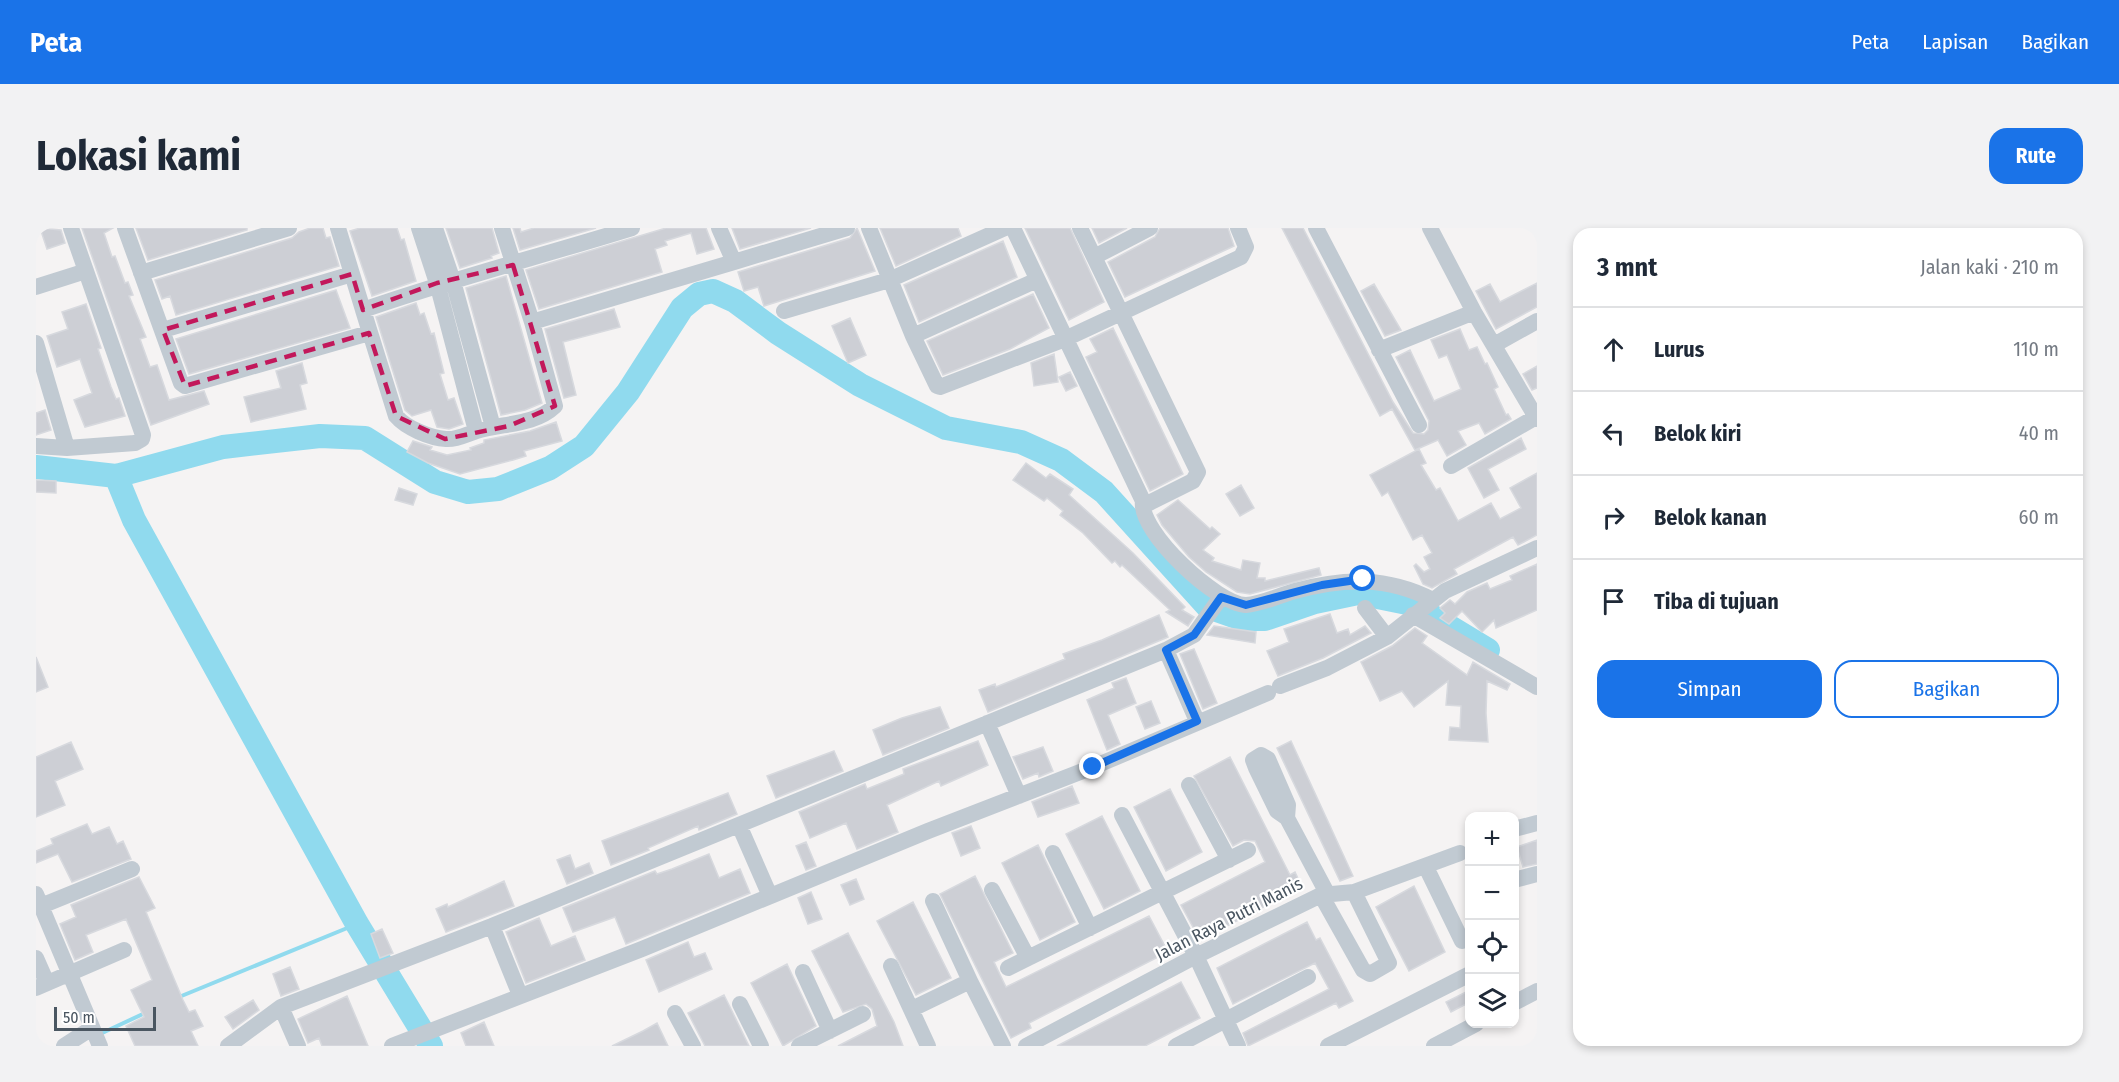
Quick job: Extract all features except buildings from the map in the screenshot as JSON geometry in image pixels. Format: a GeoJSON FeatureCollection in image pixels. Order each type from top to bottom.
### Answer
{"type":"FeatureCollection","features":[{"type":"Feature","properties":{"kind":"street"},"geometry":{"type":"LineString","coordinates":[[36,446],[67,448],[135,443],[142,439],[143,435],[71,228]]}},
{"type":"Feature","properties":{"kind":"street"},"geometry":{"type":"LineString","coordinates":[[124,228],[181,383],[185,386],[369,333]]}},
{"type":"Feature","properties":{"kind":"street"},"geometry":{"type":"LineString","coordinates":[[141,273],[289,228]]}},
{"type":"Feature","properties":{"kind":"street"},"geometry":{"type":"LineString","coordinates":[[338,228],[369,333],[398,419],[433,436],[445,439],[493,427],[509,426],[550,411],[555,406],[532,322],[502,228]]}},
{"type":"Feature","properties":{"kind":"street"},"geometry":{"type":"LineString","coordinates":[[419,228],[445,282],[493,427]]}},
{"type":"Feature","properties":{"kind":"street"},"geometry":{"type":"LineString","coordinates":[[435,228],[476,431]]}},
{"type":"Feature","properties":{"kind":"street"},"geometry":{"type":"LineString","coordinates":[[363,310],[445,282],[513,265],[632,228]]}},
{"type":"Feature","properties":{"kind":"street"},"geometry":{"type":"LineString","coordinates":[[718,228],[734,262]]}},
{"type":"Feature","properties":{"kind":"street"},"geometry":{"type":"LineString","coordinates":[[532,322],[847,228]]}},
{"type":"Feature","properties":{"kind":"street"},"geometry":{"type":"LineString","coordinates":[[868,228],[913,336],[937,386],[940,387],[1065,339],[1241,257],[1246,248],[1238,228]]}},
{"type":"Feature","properties":{"kind":"street"},"geometry":{"type":"LineString","coordinates":[[784,311],[889,280],[1005,228]]}},
{"type":"Feature","properties":{"kind":"street"},"geometry":{"type":"LineString","coordinates":[[228,1046],[281,1007],[492,926],[1189,639],[1208,617],[1220,598],[1219,591],[1196,576],[1164,546],[1143,515],[1143,501],[1013,228]]}},
{"type":"Feature","properties":{"kind":"street"},"geometry":{"type":"LineString","coordinates":[[1080,228],[1198,472],[1193,481],[1149,503],[1143,501]]}},
{"type":"Feature","properties":{"kind":"street"},"geometry":{"type":"LineString","coordinates":[[1094,256],[1150,228]]}},
{"type":"Feature","properties":{"kind":"street"},"geometry":{"type":"LineString","coordinates":[[1316,228],[1419,425]]}},
{"type":"Feature","properties":{"kind":"street"},"geometry":{"type":"LineString","coordinates":[[1430,228],[1474,312],[1537,418],[1452,466]]}},
{"type":"Feature","properties":{"kind":"street"},"geometry":{"type":"LineString","coordinates":[[36,287],[86,271]]}},
{"type":"Feature","properties":{"kind":"street"},"geometry":{"type":"LineString","coordinates":[[163,330],[352,274]]}},
{"type":"Feature","properties":{"kind":"street"},"geometry":{"type":"LineString","coordinates":[[913,336],[1037,280]]}},
{"type":"Feature","properties":{"kind":"street"},"geometry":{"type":"LineString","coordinates":[[1379,350],[1474,312]]}},
{"type":"Feature","properties":{"kind":"street"},"geometry":{"type":"LineString","coordinates":[[1494,345],[1537,321]]}},
{"type":"Feature","properties":{"kind":"street"},"geometry":{"type":"LineString","coordinates":[[36,344],[67,448]]}},
{"type":"Feature","properties":{"kind":"street"},"geometry":{"type":"LineString","coordinates":[[400,1043],[642,949],[1093,767],[1197,721],[1230,711],[1327,668],[1387,637],[1445,591],[1537,548]]}},
{"type":"Feature","properties":{"kind":"street"},"geometry":{"type":"LineString","coordinates":[[1220,598],[1246,605],[1304,588],[1363,579],[1401,585],[1423,608],[1537,687]]}},
{"type":"Feature","properties":{"kind":"street"},"geometry":{"type":"LineString","coordinates":[[1365,608],[1387,637]]}},
{"type":"Feature","properties":{"kind":"street"},"geometry":{"type":"LineString","coordinates":[[1166,650],[1197,721]]}},
{"type":"Feature","properties":{"kind":"street"},"geometry":{"type":"LineString","coordinates":[[987,723],[1019,796]]}},
{"type":"Feature","properties":{"kind":"street"},"geometry":{"type":"LineString","coordinates":[[1189,785],[1229,860]]}},
{"type":"Feature","properties":{"kind":"street"},"geometry":{"type":"LineString","coordinates":[[1122,815],[1196,956],[1238,1046]]}},
{"type":"Feature","properties":{"kind":"street"},"geometry":{"type":"LineString","coordinates":[[1287,818],[1363,970],[1370,974],[1389,963],[1354,892]]}},
{"type":"Feature","properties":{"kind":"street"},"geometry":{"type":"LineString","coordinates":[[1519,828],[1537,823]]}},
{"type":"Feature","properties":{"kind":"street"},"geometry":{"type":"LineString","coordinates":[[739,825],[770,896]]}},
{"type":"Feature","properties":{"kind":"street"},"geometry":{"type":"LineString","coordinates":[[1008,968],[1248,850]]}},
{"type":"Feature","properties":{"kind":"street"},"geometry":{"type":"LineString","coordinates":[[1053,853],[1090,928]]}},
{"type":"Feature","properties":{"kind":"street","name":"Jalan Raya Putri Manis"},"geometry":{"type":"LineString","coordinates":[[1026,1046],[1196,956],[1324,894],[1354,892],[1460,853]]}},
{"type":"Feature","properties":{"kind":"street"},"geometry":{"type":"LineString","coordinates":[[1426,867],[1462,941]]}},
{"type":"Feature","properties":{"kind":"street"},"geometry":{"type":"LineString","coordinates":[[64,1046],[95,1036],[39,900],[132,869]]}},
{"type":"Feature","properties":{"kind":"street"},"geometry":{"type":"LineString","coordinates":[[1519,879],[1537,874]]}},
{"type":"Feature","properties":{"kind":"street"},"geometry":{"type":"LineString","coordinates":[[992,890],[1028,958]]}},
{"type":"Feature","properties":{"kind":"street"},"geometry":{"type":"LineString","coordinates":[[933,901],[1003,1046]]}},
{"type":"Feature","properties":{"kind":"street"},"geometry":{"type":"LineString","coordinates":[[492,926],[520,995]]}},
{"type":"Feature","properties":{"kind":"street"},"geometry":{"type":"LineString","coordinates":[[36,958],[42,986],[124,950]]}},
{"type":"Feature","properties":{"kind":"street"},"geometry":{"type":"LineString","coordinates":[[891,966],[928,1046]]}},
{"type":"Feature","properties":{"kind":"street"},"geometry":{"type":"LineString","coordinates":[[803,972],[830,1031]]}},
{"type":"Feature","properties":{"kind":"street"},"geometry":{"type":"LineString","coordinates":[[1176,1046],[1308,977]]}},
{"type":"Feature","properties":{"kind":"street"},"geometry":{"type":"LineString","coordinates":[[1328,1046],[1465,977]]}},
{"type":"Feature","properties":{"kind":"street"},"geometry":{"type":"LineString","coordinates":[[912,1009],[970,981]]}},
{"type":"Feature","properties":{"kind":"street"},"geometry":{"type":"LineString","coordinates":[[1519,1001],[1537,992]]}},
{"type":"Feature","properties":{"kind":"street"},"geometry":{"type":"LineString","coordinates":[[740,1004],[761,1046]]}},
{"type":"Feature","properties":{"kind":"street"},"geometry":{"type":"LineString","coordinates":[[281,1007],[298,1046]]}},
{"type":"Feature","properties":{"kind":"street"},"geometry":{"type":"LineString","coordinates":[[675,1013],[693,1046]]}},
{"type":"Feature","properties":{"kind":"street"},"geometry":{"type":"LineString","coordinates":[[799,1046],[863,1014]]}},
{"type":"Feature","properties":{"kind":"street"},"geometry":{"type":"LineString","coordinates":[[1434,1046],[1467,1028]]}},
{"type":"Feature","properties":{"kind":"highlighted area"},"geometry":{"type":"Polygon","coordinates":[[[513,265],[555,406],[509,426],[445,439],[396,416],[369,333],[185,386],[163,330],[352,274],[363,310],[437,283],[513,265]]]}},
{"type":"Feature","properties":{"kind":"waterway"},"geometry":{"type":"LineString","coordinates":[[36,467],[116,476],[223,447],[320,436],[365,438],[435,482],[468,492],[498,489],[550,468],[584,446],[628,392],[682,308],[699,294],[713,291],[735,301],[778,333],[860,385],[946,428],[1021,442],[1061,460],[1104,492],[1208,607],[1242,619],[1265,619],[1315,602],[1358,593],[1412,604],[1488,650]]}},
{"type":"Feature","properties":{"kind":"waterway"},"geometry":{"type":"LineString","coordinates":[[116,476],[134,520],[357,924],[431,1046]]}},
{"type":"Feature","properties":{"kind":"waterway"},"geometry":{"type":"LineString","coordinates":[[179,997],[357,924]]}},
{"type":"Feature","properties":{"kind":"waterway"},"geometry":{"type":"LineString","coordinates":[[100,1034],[145,1013]]}},
{"type":"Feature","properties":{"kind":"route"},"geometry":{"type":"LineString","coordinates":[[1093,767],[1197,721],[1166,650],[1194,635],[1221,597],[1246,605],[1296,590],[1363,579]]}}]}
